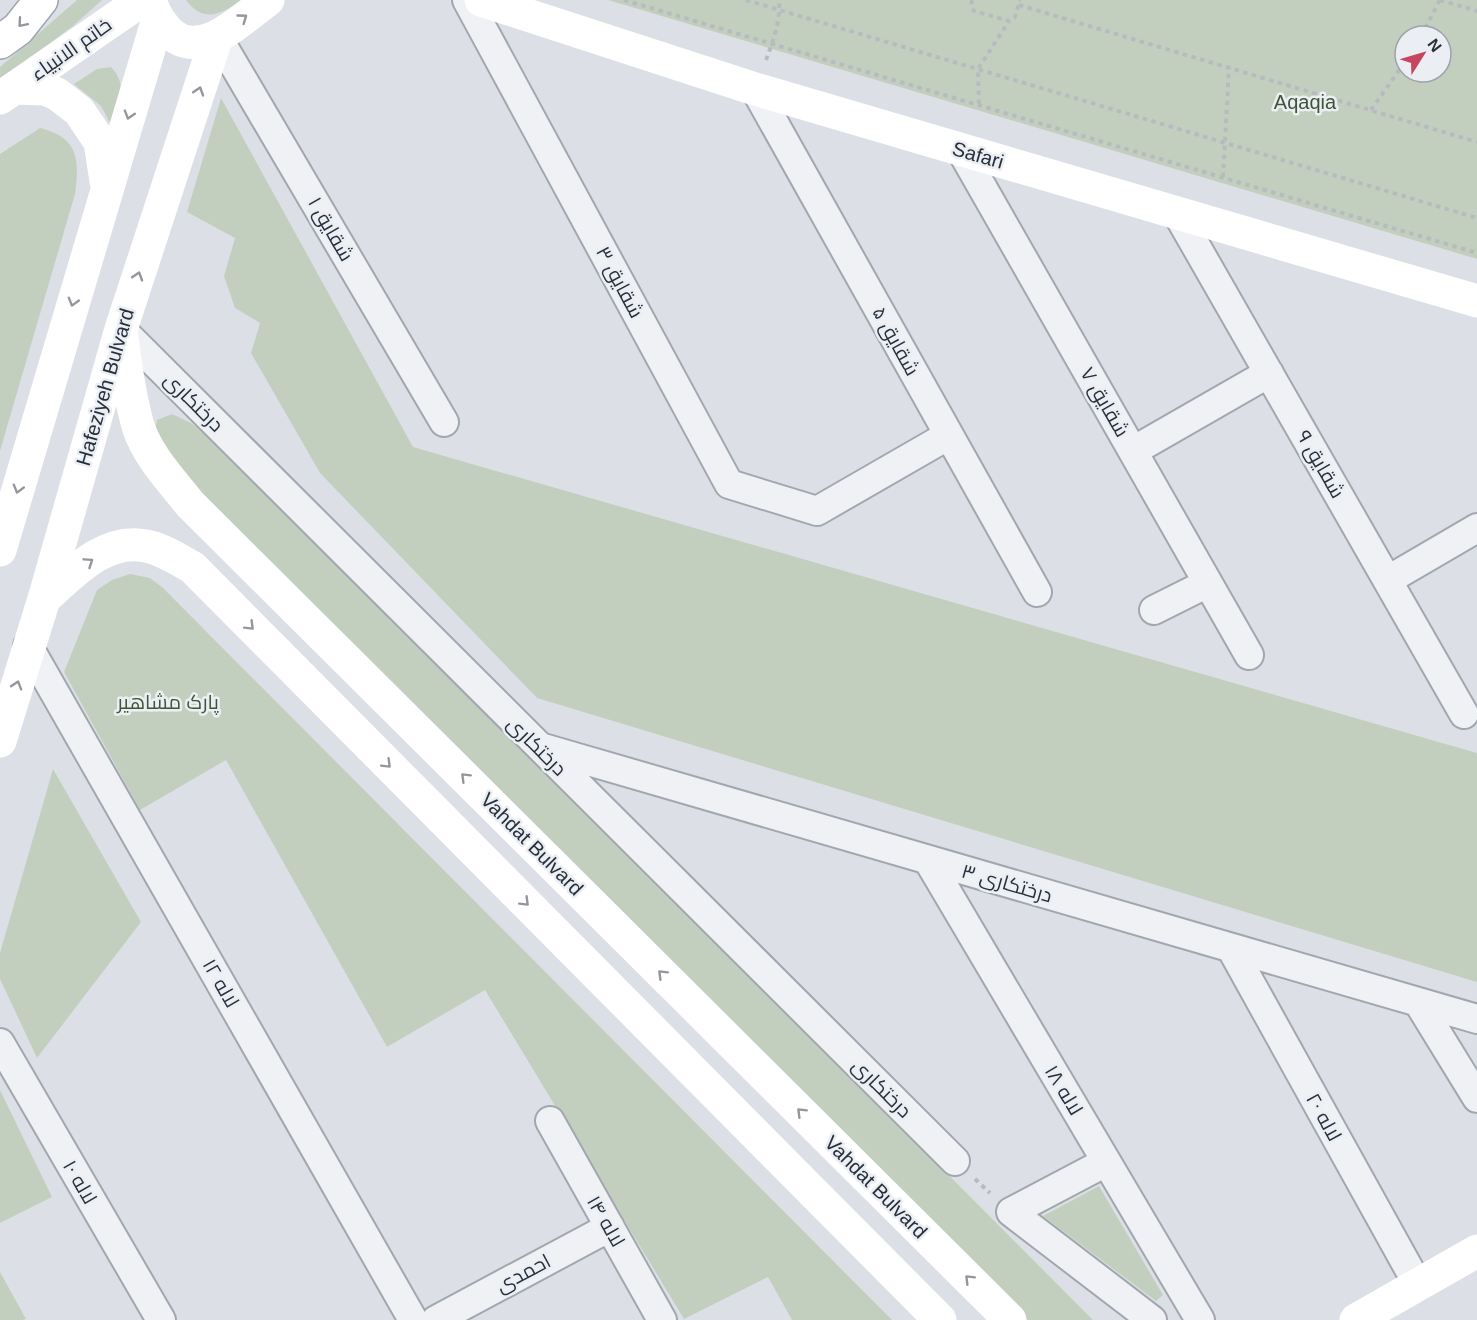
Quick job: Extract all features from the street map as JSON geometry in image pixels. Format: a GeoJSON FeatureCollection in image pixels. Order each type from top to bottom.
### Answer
{"type":"FeatureCollection","features":[{"type":"Feature","properties":{"kind":"street"},"geometry":{"type":"LineString","coordinates":[[0,42],[18,29],[41,0]]}},
{"type":"Feature","properties":{"kind":"street"},"geometry":{"type":"LineString","coordinates":[[150,6],[171,33],[184,41],[199,43],[217,36],[268,0]]}},
{"type":"Feature","properties":{"kind":"street","name":"شقایق ۳"},"geometry":{"type":"LineString","coordinates":[[467,0],[729,484],[817,511],[949,435]]}},
{"type":"Feature","properties":{"kind":"street","name":"Safari"},"geometry":{"type":"LineString","coordinates":[[481,0],[755,89],[1477,301]]}},
{"type":"Feature","properties":{"kind":"street"},"geometry":{"type":"LineString","coordinates":[[0,550],[107,188],[150,6]]}},
{"type":"Feature","properties":{"kind":"street","name":"خاتم الانبیاء"},"geometry":{"type":"LineString","coordinates":[[7,93],[150,6]]}},
{"type":"Feature","properties":{"kind":"street","name":"Hafeziyeh Bulvard"},"geometry":{"type":"LineString","coordinates":[[0,741],[44,599],[121,329],[217,36]]}},
{"type":"Feature","properties":{"kind":"street","name":"شقایق ۱"},"geometry":{"type":"LineString","coordinates":[[217,36],[444,422]]}},
{"type":"Feature","properties":{"kind":"street"},"geometry":{"type":"LineString","coordinates":[[7,93],[45,88],[79,111],[100,142],[107,188]]}},
{"type":"Feature","properties":{"kind":"street","name":"شقایق ۵"},"geometry":{"type":"LineString","coordinates":[[755,89],[1037,592]]}},
{"type":"Feature","properties":{"kind":"street","name":"شقایق ۷"},"geometry":{"type":"LineString","coordinates":[[961,150],[1249,655]]}},
{"type":"Feature","properties":{"kind":"street","name":"شقایق ۹"},"geometry":{"type":"LineString","coordinates":[[1177,213],[1464,714]]}},
{"type":"Feature","properties":{"kind":"street","name":"درختکاری"},"geometry":{"type":"LineString","coordinates":[[121,329],[955,1161]]}},
{"type":"Feature","properties":{"kind":"street","name":"Vahdat Bulvard"},"geometry":{"type":"LineString","coordinates":[[121,329],[129,385],[139,427],[164,471],[189,504],[1010,1320]]}},
{"type":"Feature","properties":{"kind":"street"},"geometry":{"type":"LineString","coordinates":[[1133,451],[1269,373]]}},
{"type":"Feature","properties":{"kind":"street"},"geometry":{"type":"LineString","coordinates":[[1388,580],[1477,528]]}},
{"type":"Feature","properties":{"kind":"street"},"geometry":{"type":"LineString","coordinates":[[44,599],[73,572],[119,545],[148,546],[192,567],[940,1320]]}},
{"type":"Feature","properties":{"kind":"street"},"geometry":{"type":"LineString","coordinates":[[1154,610],[1208,583]]}},
{"type":"Feature","properties":{"kind":"street","name":"لاله ۱۲"},"geometry":{"type":"LineString","coordinates":[[28,646],[413,1320]]}},
{"type":"Feature","properties":{"kind":"street","name":"درختکاری ۳"},"geometry":{"type":"LineString","coordinates":[[538,747],[1477,1019]]}},
{"type":"Feature","properties":{"kind":"street","name":"لاله ۱۸"},"geometry":{"type":"LineString","coordinates":[[928,860],[1200,1320]]}},
{"type":"Feature","properties":{"kind":"street","name":"لاله ۲۰"},"geometry":{"type":"LineString","coordinates":[[1231,948],[1418,1285]]}},
{"type":"Feature","properties":{"kind":"street"},"geometry":{"type":"LineString","coordinates":[[1418,1002],[1477,1098]]}},
{"type":"Feature","properties":{"kind":"street","name":"لاله ۱۰"},"geometry":{"type":"LineString","coordinates":[[0,1043],[161,1320]]}},
{"type":"Feature","properties":{"kind":"street","name":"لاله ۱۴"},"geometry":{"type":"LineString","coordinates":[[550,1122],[662,1320]]}},
{"type":"Feature","properties":{"kind":"street"},"geometry":{"type":"LineString","coordinates":[[1106,1162],[1011,1212],[1152,1320]]}},
{"type":"Feature","properties":{"kind":"street","name":"احمدی"},"geometry":{"type":"LineString","coordinates":[[436,1320],[610,1227]]}},
{"type":"Feature","properties":{"kind":"street"},"geometry":{"type":"LineString","coordinates":[[1356,1320],[1477,1251]]}},
{"type":"Feature","properties":{"kind":"path"},"geometry":{"type":"LineString","coordinates":[[624,0],[1477,253]]}},
{"type":"Feature","properties":{"kind":"path"},"geometry":{"type":"LineString","coordinates":[[746,0],[1477,218]]}},
{"type":"Feature","properties":{"kind":"path"},"geometry":{"type":"LineString","coordinates":[[755,89],[772,44],[780,10],[779,0]]}},
{"type":"Feature","properties":{"kind":"path"},"geometry":{"type":"LineString","coordinates":[[972,0],[971,5],[974,11],[1009,21]]}},
{"type":"Feature","properties":{"kind":"path"},"geometry":{"type":"LineString","coordinates":[[1427,24],[1440,0],[1477,11]]}},
{"type":"Feature","properties":{"kind":"path"},"geometry":{"type":"LineString","coordinates":[[980,105],[978,69],[1009,21],[1015,17],[1019,2],[1477,142]]}},
{"type":"Feature","properties":{"kind":"path"},"geometry":{"type":"LineString","coordinates":[[1223,177],[1229,68]]}},
{"type":"Feature","properties":{"kind":"path"},"geometry":{"type":"LineString","coordinates":[[1371,110],[1393,79]]}},
{"type":"Feature","properties":{"kind":"path"},"geometry":{"type":"LineString","coordinates":[[955,1161],[1011,1212]]}},
{"type":"Feature","properties":{"kind":"green space"},"geometry":{"type":"Polygon","coordinates":[[[77,0],[102,0],[73,26],[0,80],[0,67],[77,0]]]}},
{"type":"Feature","properties":{"kind":"green space"},"geometry":{"type":"Polygon","coordinates":[[[186,0],[242,0],[220,12],[206,14],[199,12],[186,0]]]}},
{"type":"Feature","properties":{"kind":"green space","name":"Aqaqia"},"geometry":{"type":"Polygon","coordinates":[[[608,0],[1477,0],[1477,259],[608,0]]]}},
{"type":"Feature","properties":{"kind":"green space"},"geometry":{"type":"Polygon","coordinates":[[[111,67],[121,87],[119,101],[110,123],[101,106],[74,84],[97,69],[111,67]]]}},
{"type":"Feature","properties":{"kind":"green space"},"geometry":{"type":"Polygon","coordinates":[[[221,98],[413,447],[1477,753],[1477,982],[537,698],[320,473],[251,353],[260,323],[235,308],[224,276],[235,238],[187,212],[221,98]]]}},
{"type":"Feature","properties":{"kind":"green space"},"geometry":{"type":"Polygon","coordinates":[[[40,128],[62,137],[74,151],[77,170],[75,194],[0,451],[0,154],[40,128]]]}},
{"type":"Feature","properties":{"kind":"green space"},"geometry":{"type":"Polygon","coordinates":[[[172,414],[191,423],[225,449],[1093,1320],[1027,1320],[190,485],[154,435],[157,420],[172,414]]]}},
{"type":"Feature","properties":{"kind":"green space","name":"پارک مشاهیر"},"geometry":{"type":"Polygon","coordinates":[[[130,574],[150,578],[163,588],[892,1320],[792,1320],[768,1277],[684,1319],[485,990],[387,1047],[226,760],[140,810],[64,672],[97,590],[112,580],[130,574]]]}},
{"type":"Feature","properties":{"kind":"green space"},"geometry":{"type":"Polygon","coordinates":[[[53,769],[141,922],[37,1058],[0,979],[0,953],[53,769]]]}},
{"type":"Feature","properties":{"kind":"green space"},"geometry":{"type":"Polygon","coordinates":[[[0,1090],[52,1197],[0,1223],[0,1090]]]}},
{"type":"Feature","properties":{"kind":"green space"},"geometry":{"type":"Polygon","coordinates":[[[1099,1186],[1163,1295],[1156,1301],[1043,1216],[1099,1186]]]}},
{"type":"Feature","properties":{"kind":"green space"},"geometry":{"type":"Polygon","coordinates":[[[0,1272],[26,1319],[0,1320],[0,1272]]]}}]}
